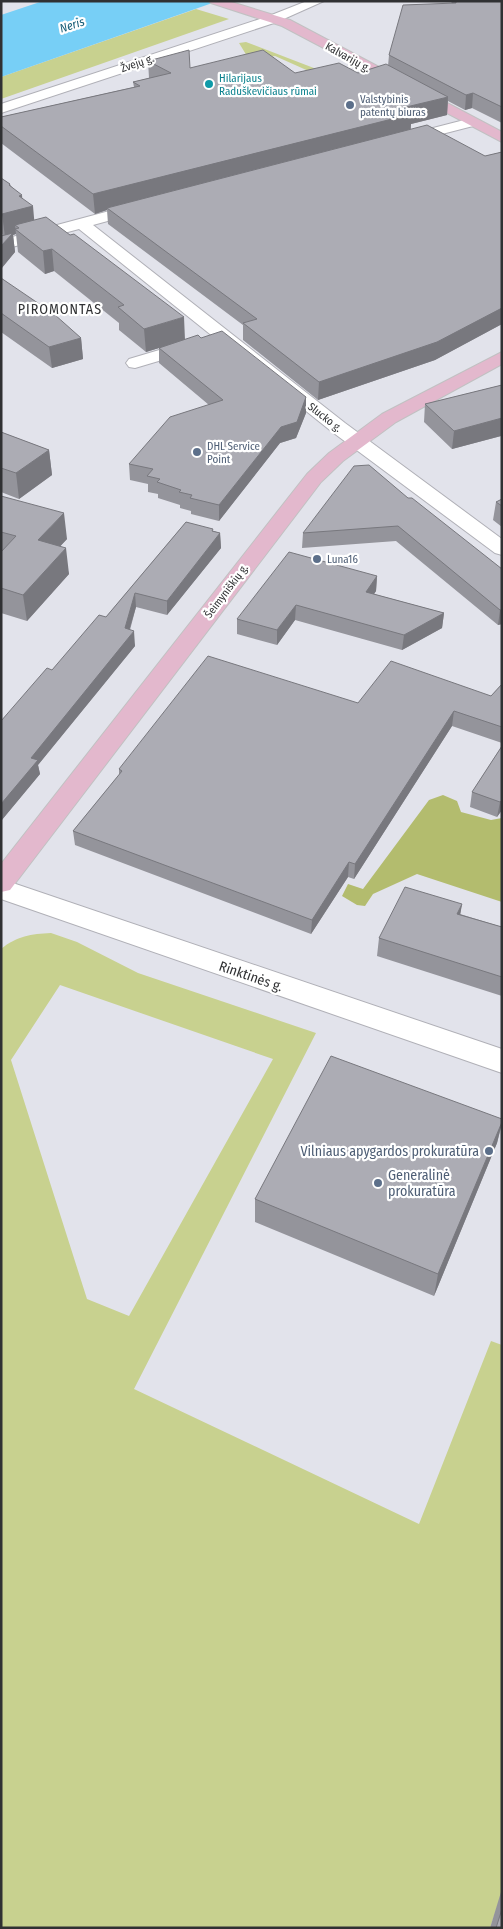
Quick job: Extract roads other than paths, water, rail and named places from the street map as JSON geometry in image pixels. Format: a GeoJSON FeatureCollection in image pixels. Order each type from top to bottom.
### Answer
{"type":"FeatureCollection","features":[{"type":"Feature","properties":{"kind":"main road","name":"Kalvarijų g."},"geometry":{"type":"LineString","coordinates":[[215,1],[273,18],[293,27],[502,138]]}},
{"type":"Feature","properties":{"kind":"main road","name":"Šeimyniškių g."},"geometry":{"type":"LineString","coordinates":[[1,883],[302,493],[327,465],[356,441],[389,418],[502,357]]}},
{"type":"Feature","properties":{"kind":"street","name":"Žvejų g."},"geometry":{"type":"LineString","coordinates":[[1,109],[273,18],[318,1]]}},
{"type":"Feature","properties":{"kind":"street"},"geometry":{"type":"LineString","coordinates":[[387,144],[472,122]]}},
{"type":"Feature","properties":{"kind":"street"},"geometry":{"type":"LineString","coordinates":[[1,245],[158,203]]}},
{"type":"Feature","properties":{"kind":"street","name":"Slucko g."},"geometry":{"type":"LineString","coordinates":[[82,224],[221,336],[356,441],[502,549]]}},
{"type":"Feature","properties":{"kind":"street"},"geometry":{"type":"LineString","coordinates":[[136,362],[221,336]]}},
{"type":"Feature","properties":{"kind":"street","name":"Rinktinės g."},"geometry":{"type":"LineString","coordinates":[[1,890],[502,1061]]}},
{"type":"Feature","properties":{"kind":"water","name":"Neris"},"geometry":{"type":"Polygon","coordinates":[[[43,1],[218,1],[1,77],[1,15],[43,1]]]}},
{"type":"Feature","properties":{"kind":"place","name":"Hilarijaus Raduškevičiaus rūmai"},"geometry":{"type":"Point","coordinates":[209,84]}},
{"type":"Feature","properties":{"kind":"place","name":"Valstybinis patentų biuras"},"geometry":{"type":"Point","coordinates":[350,105]}},
{"type":"Feature","properties":{"kind":"place","name":"DHL Service Point"},"geometry":{"type":"Point","coordinates":[197,452]}},
{"type":"Feature","properties":{"kind":"place","name":"Luna16"},"geometry":{"type":"Point","coordinates":[317,559]}},
{"type":"Feature","properties":{"kind":"place","name":"Vilniaus apygardos prokuratūra"},"geometry":{"type":"Point","coordinates":[489,1151]}},
{"type":"Feature","properties":{"kind":"place","name":"Generalinė prokuratūra"},"geometry":{"type":"Point","coordinates":[378,1183]}},
{"type":"Feature","properties":{"kind":"district","name":"PIROMONTAS"},"geometry":{"type":"Point","coordinates":[60,309]}}]}
